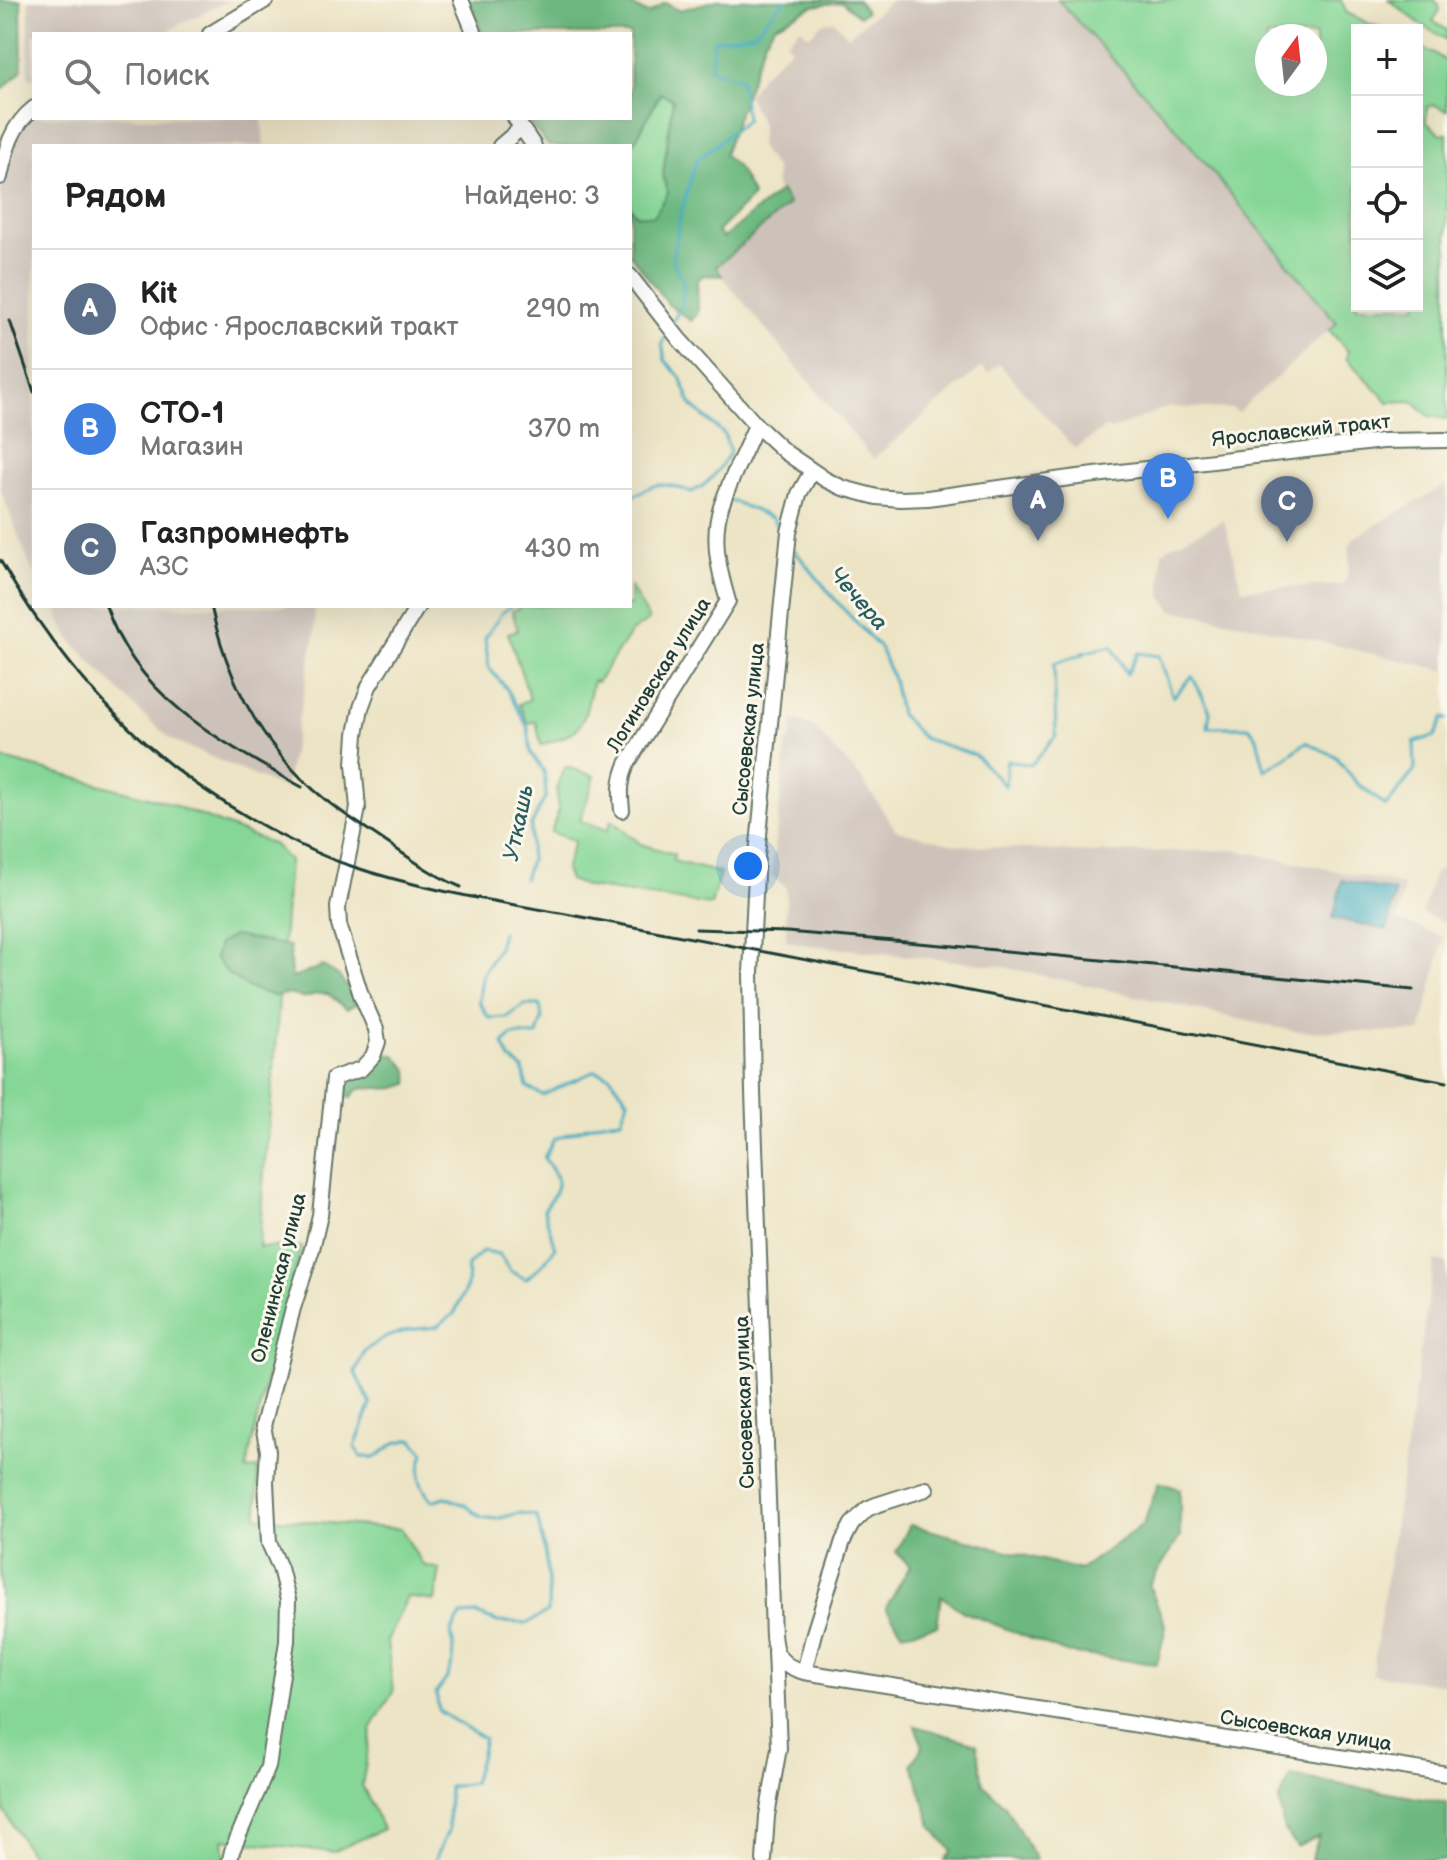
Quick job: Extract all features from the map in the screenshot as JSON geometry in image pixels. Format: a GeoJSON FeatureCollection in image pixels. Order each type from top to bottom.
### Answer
{"type":"FeatureCollection","features":[{"type":"Feature","properties":{"kind":"street"},"geometry":{"type":"LineString","coordinates":[[213,32],[266,0]]}},
{"type":"Feature","properties":{"kind":"street"},"geometry":{"type":"LineString","coordinates":[[461,0],[474,32]]}},
{"type":"Feature","properties":{"kind":"street"},"geometry":{"type":"LineString","coordinates":[[0,177],[11,136],[22,118],[32,110]]}},
{"type":"Feature","properties":{"kind":"street"},"geometry":{"type":"LineString","coordinates":[[502,144],[518,123],[533,144]]}},
{"type":"Feature","properties":{"kind":"street","name":"Ярославский тракт"},"geometry":{"type":"LineString","coordinates":[[632,279],[679,339],[756,425],[785,452],[812,471],[859,493],[901,499],[928,498],[1382,441],[1447,440]]}},
{"type":"Feature","properties":{"kind":"street","name":"Логиновская улица"},"geometry":{"type":"LineString","coordinates":[[622,810],[621,777],[627,764],[728,601],[720,573],[717,528],[721,508],[756,425]]}},
{"type":"Feature","properties":{"kind":"street","name":"Сысоевская улица"},"geometry":{"type":"LineString","coordinates":[[764,1860],[767,1816],[779,1748],[751,972],[757,855],[789,532],[799,494],[812,471]]}},
{"type":"Feature","properties":{"kind":"street","name":"Оленинская улица"},"geometry":{"type":"LineString","coordinates":[[231,1856],[268,1767],[287,1641],[288,1600],[280,1568],[269,1543],[268,1451],[263,1426],[320,1215],[334,1078],[361,1069],[373,1056],[378,1042],[339,925],[338,907],[358,808],[354,764],[356,734],[369,686],[417,608]]}},
{"type":"Feature","properties":{"kind":"street"},"geometry":{"type":"LineString","coordinates":[[800,1671],[843,1541],[852,1524],[867,1509],[926,1489]]}},
{"type":"Feature","properties":{"kind":"street"},"geometry":{"type":"LineString","coordinates":[[775,1647],[784,1664],[800,1671]]}},
{"type":"Feature","properties":{"kind":"street"},"geometry":{"type":"LineString","coordinates":[[777,1692],[781,1679],[787,1673],[800,1671]]}},
{"type":"Feature","properties":{"kind":"street","name":"Сысоевская улица"},"geometry":{"type":"LineString","coordinates":[[800,1671],[1447,1774]]}},
{"type":"Feature","properties":{"kind":"shaded area"},"geometry":{"type":"Polygon","coordinates":[[[29,0],[229,0],[171,29],[172,32],[32,32],[32,78],[28,78],[29,0]]]}},
{"type":"Feature","properties":{"kind":"shaded area"},"geometry":{"type":"Polygon","coordinates":[[[892,0],[1058,0],[1175,127],[1337,323],[1237,413],[1234,409],[1167,407],[1112,430],[1105,428],[1075,449],[999,364],[988,373],[982,367],[873,459],[715,268],[789,204],[776,186],[776,169],[759,146],[762,126],[748,95],[762,75],[791,48],[786,42],[801,28],[809,36],[822,23],[834,21],[848,36],[892,0]]]}},
{"type":"Feature","properties":{"kind":"shaded area"},"geometry":{"type":"Polygon","coordinates":[[[32,118],[262,120],[264,144],[32,144],[32,571],[0,488],[0,195],[11,149],[32,118]]]}},
{"type":"Feature","properties":{"kind":"shaded area"},"geometry":{"type":"Polygon","coordinates":[[[1447,484],[1447,671],[1172,610],[1161,595],[1162,551],[1224,520],[1242,589],[1343,585],[1354,538],[1447,484]]]}},
{"type":"Feature","properties":{"kind":"shaded area"},"geometry":{"type":"Polygon","coordinates":[[[57,608],[314,608],[315,634],[285,789],[172,740],[141,713],[74,644],[60,622],[57,608]]]}},
{"type":"Feature","properties":{"kind":"shaded area"},"geometry":{"type":"Polygon","coordinates":[[[793,721],[812,726],[861,778],[896,830],[958,845],[1090,853],[1237,850],[1404,885],[1397,920],[1444,937],[1421,1032],[1293,1031],[1000,966],[786,941],[786,887],[771,876],[787,741],[790,741],[793,721]]]}},
{"type":"Feature","properties":{"kind":"shaded area"},"geometry":{"type":"Polygon","coordinates":[[[1447,866],[1447,923],[1422,914],[1435,871],[1447,866]]]}},
{"type":"Feature","properties":{"kind":"shaded area"},"geometry":{"type":"Polygon","coordinates":[[[1434,1261],[1447,1263],[1447,1685],[1372,1675],[1434,1261]]]}},
{"type":"Feature","properties":{"kind":"green space"},"geometry":{"type":"Polygon","coordinates":[[[0,0],[21,0],[22,70],[0,92],[0,0]]]}},
{"type":"Feature","properties":{"kind":"green space"},"geometry":{"type":"Polygon","coordinates":[[[469,0],[622,0],[648,14],[665,3],[679,10],[718,0],[858,0],[866,12],[859,16],[842,2],[813,6],[775,25],[765,40],[724,155],[738,168],[753,196],[717,232],[723,238],[780,191],[789,204],[716,267],[722,276],[703,275],[697,281],[698,313],[691,321],[668,304],[632,257],[632,209],[637,215],[654,216],[668,193],[663,175],[673,99],[660,93],[632,145],[547,144],[527,120],[632,120],[632,32],[482,32],[469,0]]]}},
{"type":"Feature","properties":{"kind":"green space"},"geometry":{"type":"Polygon","coordinates":[[[1058,0],[1341,0],[1347,13],[1370,24],[1351,24],[1351,312],[1423,312],[1423,48],[1447,61],[1447,111],[1435,105],[1427,107],[1426,122],[1441,134],[1447,133],[1447,419],[1429,416],[1413,401],[1388,402],[1346,358],[1348,351],[1329,330],[1337,323],[1175,127],[1058,0]]]}},
{"type":"Feature","properties":{"kind":"green space"},"geometry":{"type":"Polygon","coordinates":[[[1389,0],[1434,0],[1440,10],[1433,21],[1447,30],[1447,40],[1389,0]]]}},
{"type":"Feature","properties":{"kind":"green space"},"geometry":{"type":"Polygon","coordinates":[[[661,93],[673,100],[663,175],[669,193],[655,216],[636,215],[632,210],[634,143],[661,93]]]}},
{"type":"Feature","properties":{"kind":"green space"},"geometry":{"type":"Polygon","coordinates":[[[632,589],[649,620],[631,632],[597,682],[593,681],[584,717],[575,730],[541,745],[536,721],[528,724],[519,704],[530,699],[508,633],[518,630],[512,611],[518,608],[632,608],[632,589]]]}},
{"type":"Feature","properties":{"kind":"green space"},"geometry":{"type":"Polygon","coordinates":[[[0,758],[163,801],[273,844],[289,860],[259,1247],[302,1247],[273,1348],[246,1470],[258,1468],[257,1517],[401,1529],[423,1565],[440,1569],[435,1601],[407,1597],[387,1641],[393,1692],[372,1727],[362,1785],[383,1829],[333,1852],[223,1839],[225,1860],[34,1860],[5,1813],[0,1749],[0,758]]]}},
{"type":"Feature","properties":{"kind":"green space"},"geometry":{"type":"Polygon","coordinates":[[[566,767],[595,776],[580,821],[608,830],[611,820],[641,844],[674,854],[673,861],[720,873],[711,905],[588,887],[569,880],[565,870],[574,841],[551,832],[559,809],[558,788],[566,767]]]}},
{"type":"Feature","properties":{"kind":"green space"},"geometry":{"type":"Polygon","coordinates":[[[233,936],[290,946],[293,978],[323,966],[338,975],[347,987],[352,982],[357,1003],[347,1009],[328,994],[304,998],[290,994],[274,996],[249,988],[228,974],[215,958],[219,944],[233,936]]]}},
{"type":"Feature","properties":{"kind":"green space"},"geometry":{"type":"Polygon","coordinates":[[[381,1054],[395,1055],[408,1070],[409,1084],[389,1089],[360,1089],[351,1098],[339,1096],[339,1083],[381,1054]]]}},
{"type":"Feature","properties":{"kind":"green space"},"geometry":{"type":"Polygon","coordinates":[[[1159,1482],[1180,1489],[1180,1537],[1149,1585],[1166,1627],[1157,1664],[1066,1653],[962,1611],[941,1596],[937,1626],[903,1633],[886,1608],[910,1566],[896,1552],[910,1525],[1080,1570],[1143,1524],[1159,1482]]]}},
{"type":"Feature","properties":{"kind":"green space"},"geometry":{"type":"Polygon","coordinates":[[[915,1726],[977,1744],[983,1784],[1006,1807],[1036,1860],[945,1860],[952,1851],[932,1827],[912,1764],[923,1746],[915,1726]]]}},
{"type":"Feature","properties":{"kind":"green space"},"geometry":{"type":"Polygon","coordinates":[[[1291,1776],[1447,1803],[1447,1860],[1311,1860],[1319,1836],[1297,1847],[1284,1830],[1279,1800],[1291,1776]]]}},
{"type":"Feature","properties":{"kind":"water"},"geometry":{"type":"Polygon","coordinates":[[[1342,880],[1395,892],[1387,930],[1333,918],[1342,880]]]}},
{"type":"Feature","properties":{"kind":"waterway","name":"Уткашь"},"geometry":{"type":"LineString","coordinates":[[673,321],[681,306],[684,284],[672,259],[696,161],[746,120],[741,79],[711,70],[713,40],[754,33],[785,0]]}},
{"type":"Feature","properties":{"kind":"waterway","name":"Уткашь"},"geometry":{"type":"LineString","coordinates":[[632,497],[659,485],[691,492],[698,489],[714,476],[730,452],[724,434],[692,406],[680,377],[665,360],[662,343],[668,332]]}},
{"type":"Feature","properties":{"kind":"waterway","name":"Чечера"},"geometry":{"type":"LineString","coordinates":[[732,501],[772,518],[781,531]]}},
{"type":"Feature","properties":{"kind":"waterway","name":"Чечера"},"geometry":{"type":"LineString","coordinates":[[795,551],[880,648],[893,679],[900,714],[923,738],[975,755],[1005,786],[1007,760],[1031,765],[1056,736],[1054,664],[1112,646],[1127,674],[1138,653],[1159,656],[1173,697],[1192,676],[1210,711],[1208,727],[1249,727],[1257,738],[1265,770],[1306,742],[1335,756],[1357,783],[1386,806],[1415,770],[1414,742],[1435,736],[1443,718],[1447,719]]}},
{"type":"Feature","properties":{"kind":"waterway","name":"Уткашь"},"geometry":{"type":"LineString","coordinates":[[508,608],[485,638],[489,668],[507,689],[528,728],[531,753],[544,771],[546,795],[531,826],[530,861],[524,879]]}},
{"type":"Feature","properties":{"kind":"waterway","name":"Уткашь"},"geometry":{"type":"LineString","coordinates":[[435,1860],[448,1831],[449,1787],[473,1783],[484,1739],[439,1711],[436,1693],[447,1678],[453,1662],[451,1633],[461,1615],[477,1614],[498,1622],[528,1623],[548,1612],[545,1552],[537,1516],[519,1513],[496,1519],[481,1517],[465,1505],[445,1497],[432,1501],[423,1489],[420,1478],[424,1453],[412,1439],[395,1443],[376,1457],[361,1457],[355,1447],[371,1404],[355,1373],[364,1351],[383,1338],[408,1330],[436,1327],[454,1314],[467,1286],[468,1265],[483,1251],[499,1254],[510,1271],[526,1279],[544,1263],[555,1248],[544,1210],[557,1184],[544,1158],[554,1139],[601,1122],[621,1120],[628,1100],[610,1076],[595,1071],[543,1095],[527,1087],[523,1069],[510,1059],[503,1044],[512,1035],[537,1035],[542,1019],[540,1005],[524,1005],[507,1017],[489,1018],[479,1002],[482,975],[498,948],[502,932]]}},
{"type":"Feature","properties":{"kind":"railway"},"geometry":{"type":"LineString","coordinates":[[10,321],[32,386]]}},
{"type":"Feature","properties":{"kind":"railway"},"geometry":{"type":"LineString","coordinates":[[0,560],[71,665],[137,736],[187,778],[231,807],[339,862],[428,888],[483,899],[1447,1082]]}},
{"type":"Feature","properties":{"kind":"railway"},"geometry":{"type":"LineString","coordinates":[[107,608],[138,667],[160,692],[213,735],[302,787]]}},
{"type":"Feature","properties":{"kind":"railway"},"geometry":{"type":"LineString","coordinates":[[211,608],[227,662],[239,689],[267,738],[285,760],[327,801],[420,865],[461,887]]}},
{"type":"Feature","properties":{"kind":"railway"},"geometry":{"type":"LineString","coordinates":[[696,929],[787,932],[954,946],[1413,990]]}},
{"type":"Feature","properties":{"kind":"place","name":"СТО-1"},"geometry":{"type":"Point","coordinates":[1168,519]}},
{"type":"Feature","properties":{"kind":"place","name":"Kit"},"geometry":{"type":"Point","coordinates":[1038,541]}},
{"type":"Feature","properties":{"kind":"place","name":"Газпромнефть"},"geometry":{"type":"Point","coordinates":[1287,542]}}]}
